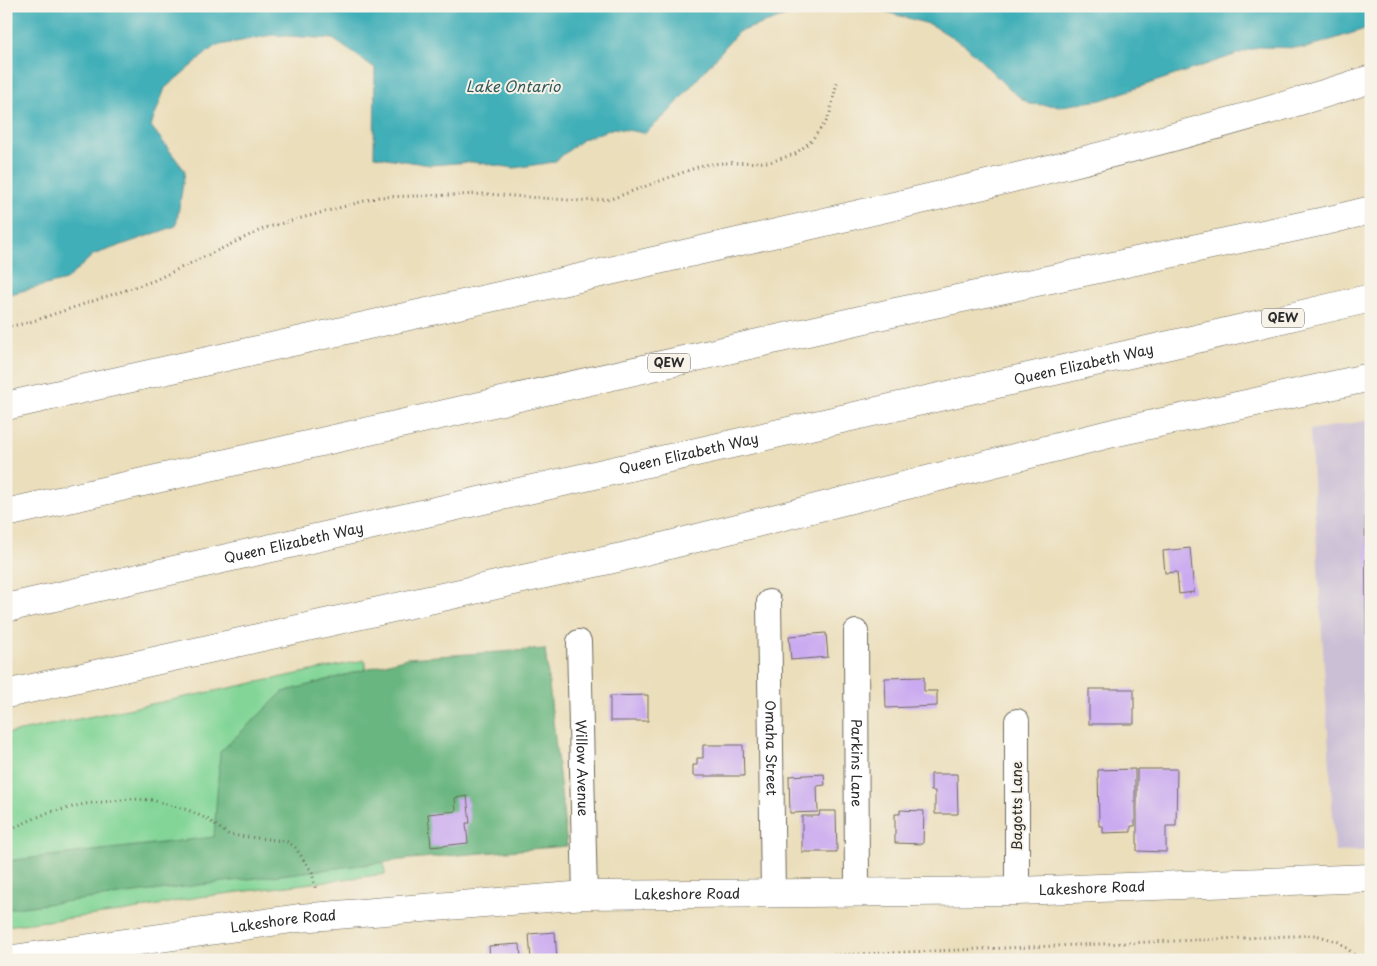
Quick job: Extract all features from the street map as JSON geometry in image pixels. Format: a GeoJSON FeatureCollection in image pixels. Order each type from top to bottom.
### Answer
{"type":"FeatureCollection","features":[{"type":"Feature","properties":{"kind":"main road"},"geometry":{"type":"LineString","coordinates":[[6,406],[454,307],[1018,178],[1178,135],[1371,79]]}},
{"type":"Feature","properties":{"kind":"main road","name":"QEW"},"geometry":{"type":"LineString","coordinates":[[6,513],[887,314],[1324,222],[1371,210]]}},
{"type":"Feature","properties":{"kind":"main road","name":"Queen Elizabeth Way"},"geometry":{"type":"LineString","coordinates":[[6,608],[1371,298]]}},
{"type":"Feature","properties":{"kind":"main road"},"geometry":{"type":"LineString","coordinates":[[6,694],[622,557],[1117,432],[1371,377]]}},
{"type":"Feature","properties":{"kind":"main road","name":"Lakeshore Road"},"geometry":{"type":"LineString","coordinates":[[6,960],[299,918],[585,895],[1017,891],[1371,878]]}},
{"type":"Feature","properties":{"kind":"street","name":"Omaha Street"},"geometry":{"type":"LineString","coordinates":[[768,602],[773,894]]}},
{"type":"Feature","properties":{"kind":"street","name":"Parkins Lane"},"geometry":{"type":"LineString","coordinates":[[856,632],[857,893]]}},
{"type":"Feature","properties":{"kind":"street","name":"Willow Avenue"},"geometry":{"type":"LineString","coordinates":[[579,642],[585,895]]}},
{"type":"Feature","properties":{"kind":"street","name":"Bagotts Lane"},"geometry":{"type":"LineString","coordinates":[[1017,891],[1018,721]]}},
{"type":"Feature","properties":{"kind":"path"},"geometry":{"type":"LineString","coordinates":[[6,327],[27,323],[152,281],[265,228],[379,197],[486,194],[582,201],[611,199],[703,165],[770,162],[795,154],[810,142],[828,118],[837,82]]}},
{"type":"Feature","properties":{"kind":"path"},"geometry":{"type":"LineString","coordinates":[[6,831],[48,813],[84,804],[130,799],[152,800],[171,805],[188,810],[229,834],[276,839],[295,847],[312,872],[321,916]]}},
{"type":"Feature","properties":{"kind":"path"},"geometry":{"type":"LineString","coordinates":[[719,960],[1316,935],[1339,942],[1361,960]]}},
{"type":"Feature","properties":{"kind":"shaded area"},"geometry":{"type":"Polygon","coordinates":[[[1371,420],[1371,850],[1335,852],[1310,430],[1371,420]]]}},
{"type":"Feature","properties":{"kind":"green space"},"geometry":{"type":"Polygon","coordinates":[[[545,649],[567,846],[410,859],[6,909],[6,861],[214,837],[220,752],[283,692],[407,658],[545,649]]]}},
{"type":"Feature","properties":{"kind":"green space"},"geometry":{"type":"Polygon","coordinates":[[[365,660],[385,874],[199,897],[127,911],[6,926],[6,734],[365,660]]]}},
{"type":"Feature","properties":{"kind":"water","name":"Lake Ontario"},"geometry":{"type":"Polygon","coordinates":[[[6,6],[1371,6],[1371,27],[1306,48],[1258,47],[1101,100],[1062,106],[1029,104],[1009,89],[965,45],[932,25],[876,9],[806,9],[738,32],[668,113],[645,133],[614,128],[583,139],[554,162],[514,168],[472,162],[430,165],[374,156],[375,68],[333,39],[272,35],[215,46],[165,88],[151,126],[185,171],[176,226],[93,255],[66,280],[6,295],[6,6]]]}},
{"type":"Feature","properties":{"kind":"building"},"geometry":{"type":"Polygon","coordinates":[[[1365,491],[1371,491],[1371,736],[1367,736],[1365,491]]]}},
{"type":"Feature","properties":{"kind":"building"},"geometry":{"type":"Polygon","coordinates":[[[1190,548],[1194,592],[1179,594],[1177,572],[1165,573],[1163,551],[1190,548]]]}},
{"type":"Feature","properties":{"kind":"building"},"geometry":{"type":"Polygon","coordinates":[[[826,633],[828,657],[791,660],[789,636],[826,633]]]}},
{"type":"Feature","properties":{"kind":"building"},"geometry":{"type":"Polygon","coordinates":[[[924,677],[924,691],[937,691],[937,706],[886,708],[885,678],[924,677]]]}},
{"type":"Feature","properties":{"kind":"building"},"geometry":{"type":"Polygon","coordinates":[[[1089,689],[1134,689],[1134,724],[1089,724],[1089,689]]]}},
{"type":"Feature","properties":{"kind":"building"},"geometry":{"type":"Polygon","coordinates":[[[648,695],[648,721],[610,721],[610,696],[648,695]]]}},
{"type":"Feature","properties":{"kind":"building"},"geometry":{"type":"Polygon","coordinates":[[[703,745],[743,745],[744,776],[693,776],[693,765],[697,765],[697,758],[703,758],[703,745]]]}},
{"type":"Feature","properties":{"kind":"building"},"geometry":{"type":"Polygon","coordinates":[[[1135,769],[1135,826],[1131,826],[1131,832],[1103,833],[1103,826],[1099,826],[1098,770],[1135,769]]]}},
{"type":"Feature","properties":{"kind":"building"},"geometry":{"type":"Polygon","coordinates":[[[1137,769],[1177,769],[1176,826],[1166,826],[1166,852],[1137,851],[1137,769]]]}},
{"type":"Feature","properties":{"kind":"building"},"geometry":{"type":"Polygon","coordinates":[[[824,774],[825,785],[817,786],[818,812],[790,813],[789,776],[824,774]]]}},
{"type":"Feature","properties":{"kind":"building"},"geometry":{"type":"Polygon","coordinates":[[[931,774],[957,774],[958,814],[935,814],[935,791],[931,791],[931,774]]]}},
{"type":"Feature","properties":{"kind":"building"},"geometry":{"type":"Polygon","coordinates":[[[467,796],[470,823],[466,823],[468,843],[431,847],[428,814],[456,811],[455,798],[467,796]]]}},
{"type":"Feature","properties":{"kind":"building"},"geometry":{"type":"Polygon","coordinates":[[[900,810],[924,811],[923,844],[895,843],[895,814],[900,814],[900,810]]]}},
{"type":"Feature","properties":{"kind":"building"},"geometry":{"type":"Polygon","coordinates":[[[820,811],[836,811],[837,852],[802,852],[802,816],[819,816],[820,811]]]}},
{"type":"Feature","properties":{"kind":"building"},"geometry":{"type":"Polygon","coordinates":[[[555,932],[557,960],[531,960],[529,934],[555,932]]]}},
{"type":"Feature","properties":{"kind":"building"},"geometry":{"type":"Polygon","coordinates":[[[520,944],[521,960],[490,960],[489,946],[520,944]]]}}]}
